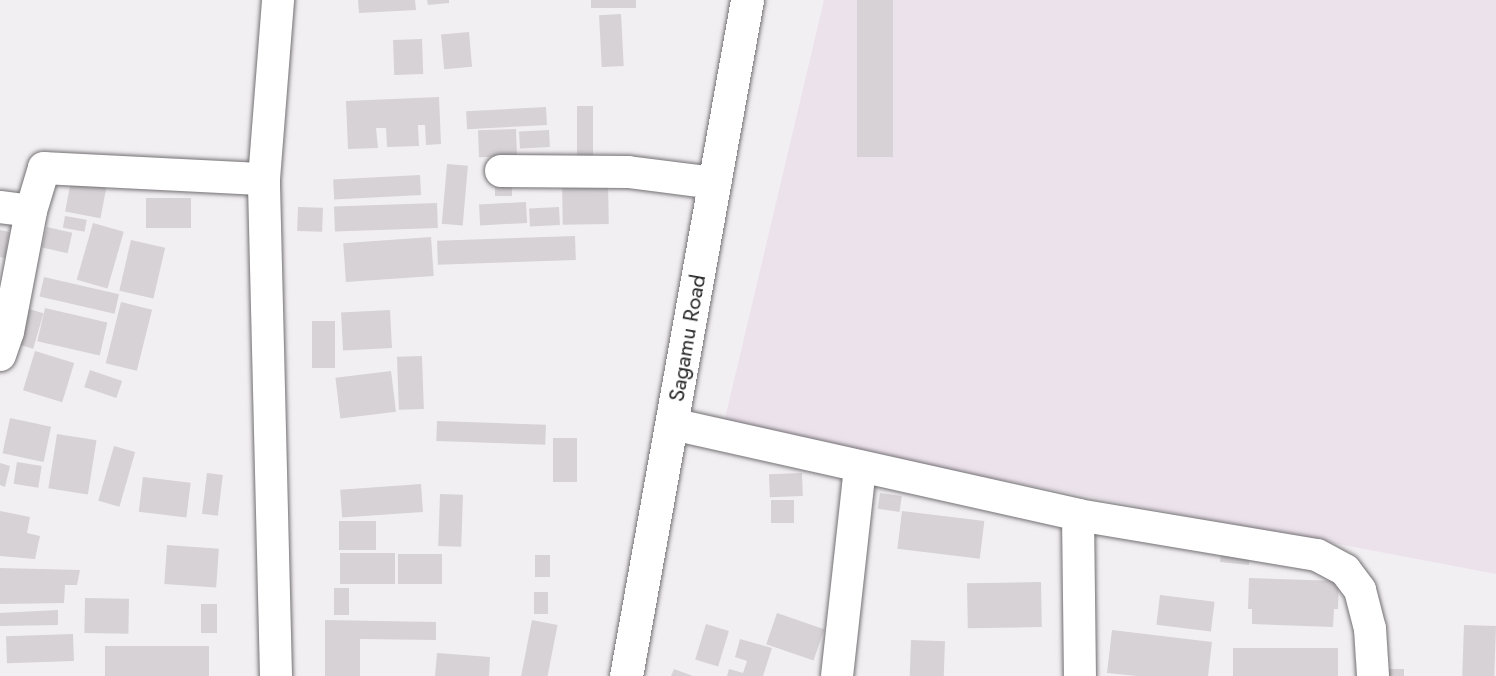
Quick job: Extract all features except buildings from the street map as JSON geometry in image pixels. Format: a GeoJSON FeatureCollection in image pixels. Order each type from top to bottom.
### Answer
{"type":"FeatureCollection","features":[{"type":"Feature","properties":{"kind":"highway","name":"Sagamu Road"},"geometry":{"type":"LineString","coordinates":[[626,676],[747,0]]}},
{"type":"Feature","properties":{"kind":"street"},"geometry":{"type":"LineString","coordinates":[[276,676],[264,179],[278,0]]}},
{"type":"Feature","properties":{"kind":"street"},"geometry":{"type":"LineString","coordinates":[[0,355],[8,332],[31,211],[44,168],[264,179]]}},
{"type":"Feature","properties":{"kind":"street"},"geometry":{"type":"LineString","coordinates":[[501,171],[628,172],[714,183]]}},
{"type":"Feature","properties":{"kind":"street"},"geometry":{"type":"LineString","coordinates":[[0,207],[31,211]]}},
{"type":"Feature","properties":{"kind":"street"},"geometry":{"type":"LineString","coordinates":[[672,424],[1078,515],[1317,555],[1345,570],[1359,590],[1370,629],[1373,676]]}},
{"type":"Feature","properties":{"kind":"street"},"geometry":{"type":"LineString","coordinates":[[837,676],[860,467]]}},
{"type":"Feature","properties":{"kind":"street"},"geometry":{"type":"LineString","coordinates":[[1078,515],[1080,676]]}},
{"type":"Feature","properties":{"kind":"shaded area"},"geometry":{"type":"Polygon","coordinates":[[[824,0],[1496,0],[1496,574],[723,427],[824,0]]]}}]}
